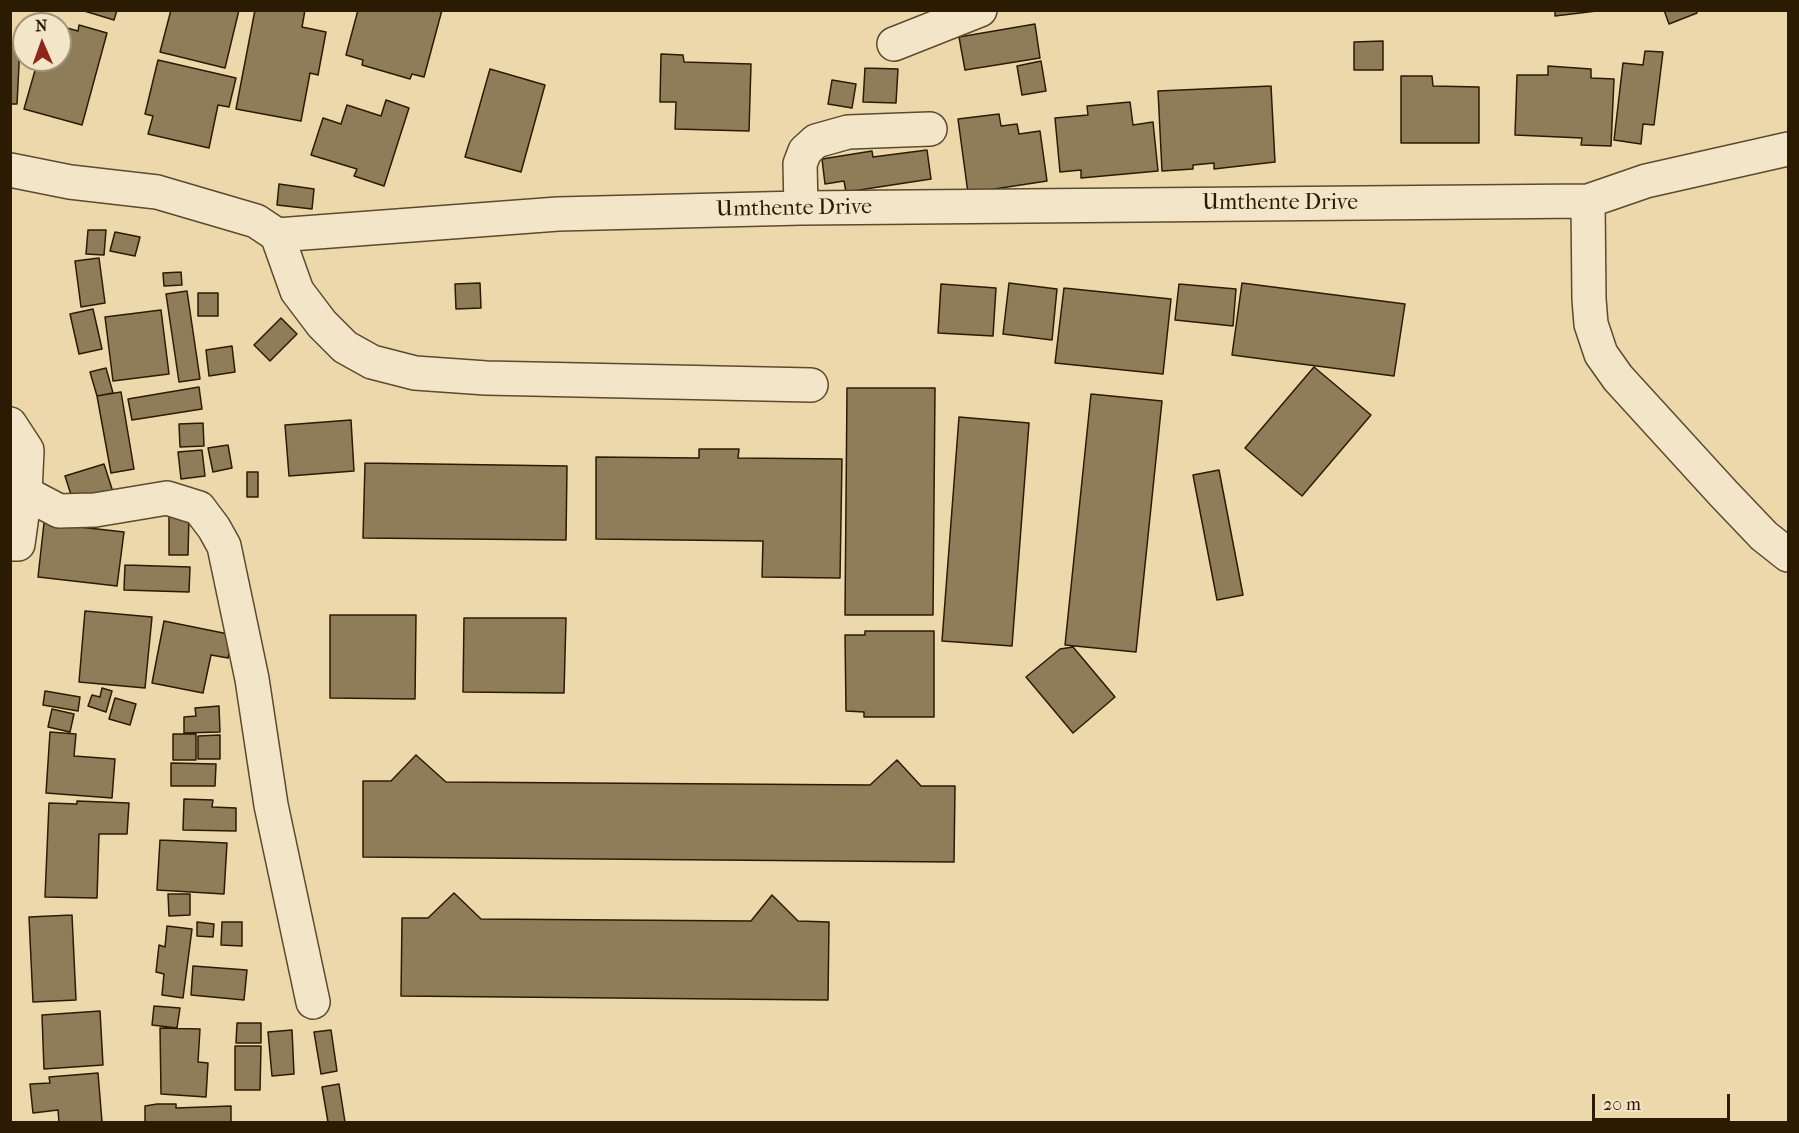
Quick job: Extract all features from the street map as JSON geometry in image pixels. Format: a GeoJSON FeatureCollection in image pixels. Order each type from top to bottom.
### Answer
{"type":"FeatureCollection","features":[{"type":"Feature","properties":{"kind":"street"},"geometry":{"type":"LineString","coordinates":[[894,44],[980,10]]}},
{"type":"Feature","properties":{"kind":"street"},"geometry":{"type":"LineString","coordinates":[[801,208],[800,164],[805,151],[816,141],[848,132],[930,129]]}},
{"type":"Feature","properties":{"kind":"street","name":"Umthente Drive"},"geometry":{"type":"LineString","coordinates":[[277,235],[558,214],[801,208],[1588,201],[1646,181],[1788,150]]}},
{"type":"Feature","properties":{"kind":"street"},"geometry":{"type":"LineString","coordinates":[[10,170],[70,182],[157,192],[256,221],[277,235],[297,291],[322,324],[345,347],[372,362],[415,373],[486,378],[811,385]]}},
{"type":"Feature","properties":{"kind":"street"},"geometry":{"type":"LineString","coordinates":[[1588,201],[1591,324],[1601,354],[1618,378],[1723,493],[1764,536],[1788,555]]}},
{"type":"Feature","properties":{"kind":"street"},"geometry":{"type":"LineString","coordinates":[[10,424],[27,450],[25,493],[18,544],[10,544]]}},
{"type":"Feature","properties":{"kind":"street"},"geometry":{"type":"LineString","coordinates":[[25,493],[58,511],[95,510],[166,498],[199,508],[214,528],[227,557],[252,679],[271,805],[313,1002]]}},
{"type":"Feature","properties":{"kind":"building"},"geometry":{"type":"Polygon","coordinates":[[[81,10],[117,10],[114,20],[81,10]]]}},
{"type":"Feature","properties":{"kind":"building"},"geometry":{"type":"Polygon","coordinates":[[[171,10],[239,10],[225,68],[160,52],[171,10]]]}},
{"type":"Feature","properties":{"kind":"building"},"geometry":{"type":"Polygon","coordinates":[[[255,10],[305,10],[302,27],[326,32],[318,75],[310,73],[301,121],[236,109],[255,10]]]}},
{"type":"Feature","properties":{"kind":"building"},"geometry":{"type":"Polygon","coordinates":[[[358,10],[442,10],[424,77],[412,74],[410,79],[362,65],[363,60],[346,55],[358,10]]]}},
{"type":"Feature","properties":{"kind":"building"},"geometry":{"type":"Polygon","coordinates":[[[1555,10],[1605,10],[1555,16],[1555,10]]]}},
{"type":"Feature","properties":{"kind":"building"},"geometry":{"type":"Polygon","coordinates":[[[1664,10],[1696,10],[1697,13],[1669,24],[1664,10]]]}},
{"type":"Feature","properties":{"kind":"building"},"geometry":{"type":"Polygon","coordinates":[[[1035,24],[1040,58],[965,70],[959,37],[1035,24]]]}},
{"type":"Feature","properties":{"kind":"building"},"geometry":{"type":"Polygon","coordinates":[[[79,25],[107,33],[82,125],[24,109],[35,72],[72,72],[72,29],[78,31],[79,25]]]}},
{"type":"Feature","properties":{"kind":"building"},"geometry":{"type":"Polygon","coordinates":[[[1383,41],[1383,70],[1354,70],[1354,42],[1383,41]]]}},
{"type":"Feature","properties":{"kind":"building"},"geometry":{"type":"Polygon","coordinates":[[[10,44],[12,44],[12,72],[19,72],[17,104],[10,104],[10,44]]]}},
{"type":"Feature","properties":{"kind":"building"},"geometry":{"type":"Polygon","coordinates":[[[1645,51],[1663,52],[1654,125],[1643,124],[1641,144],[1614,140],[1623,63],[1643,65],[1645,51]]]}},
{"type":"Feature","properties":{"kind":"building"},"geometry":{"type":"Polygon","coordinates":[[[661,54],[683,55],[684,62],[751,64],[749,131],[675,129],[676,102],[660,102],[661,54]]]}},
{"type":"Feature","properties":{"kind":"building"},"geometry":{"type":"Polygon","coordinates":[[[158,60],[236,78],[229,107],[218,105],[209,148],[148,134],[153,116],[145,114],[158,60]]]}},
{"type":"Feature","properties":{"kind":"building"},"geometry":{"type":"Polygon","coordinates":[[[1041,61],[1046,91],[1022,95],[1017,66],[1041,61]]]}},
{"type":"Feature","properties":{"kind":"building"},"geometry":{"type":"Polygon","coordinates":[[[1548,66],[1591,69],[1591,78],[1614,79],[1611,146],[1581,145],[1582,138],[1515,135],[1517,75],[1548,75],[1548,66]]]}},
{"type":"Feature","properties":{"kind":"building"},"geometry":{"type":"Polygon","coordinates":[[[865,68],[898,69],[896,103],[863,102],[865,68]]]}},
{"type":"Feature","properties":{"kind":"building"},"geometry":{"type":"Polygon","coordinates":[[[490,69],[545,85],[521,172],[465,157],[490,69]]]}},
{"type":"Feature","properties":{"kind":"building"},"geometry":{"type":"Polygon","coordinates":[[[1401,76],[1432,76],[1433,86],[1479,87],[1479,143],[1401,143],[1401,76]]]}},
{"type":"Feature","properties":{"kind":"building"},"geometry":{"type":"Polygon","coordinates":[[[832,80],[856,84],[852,108],[828,104],[832,80]]]}},
{"type":"Feature","properties":{"kind":"building"},"geometry":{"type":"Polygon","coordinates":[[[1271,86],[1275,162],[1214,169],[1214,163],[1193,165],[1193,169],[1162,171],[1158,91],[1271,86]]]}},
{"type":"Feature","properties":{"kind":"building"},"geometry":{"type":"Polygon","coordinates":[[[386,100],[409,108],[384,186],[354,176],[357,169],[311,155],[323,118],[341,124],[347,105],[381,116],[386,100]]]}},
{"type":"Feature","properties":{"kind":"building"},"geometry":{"type":"Polygon","coordinates":[[[1130,102],[1133,125],[1153,122],[1158,171],[1081,178],[1081,170],[1060,172],[1055,118],[1088,115],[1087,106],[1130,102]]]}},
{"type":"Feature","properties":{"kind":"building"},"geometry":{"type":"Polygon","coordinates":[[[999,114],[1001,126],[1017,124],[1019,134],[1040,131],[1047,181],[968,193],[958,119],[999,114]]]}},
{"type":"Feature","properties":{"kind":"building"},"geometry":{"type":"Polygon","coordinates":[[[927,150],[931,179],[846,192],[844,181],[825,184],[822,159],[872,151],[873,157],[927,150]]]}},
{"type":"Feature","properties":{"kind":"building"},"geometry":{"type":"Polygon","coordinates":[[[279,184],[314,189],[312,209],[277,205],[279,184]]]}},
{"type":"Feature","properties":{"kind":"building"},"geometry":{"type":"Polygon","coordinates":[[[88,230],[106,230],[104,255],[86,254],[88,230]]]}},
{"type":"Feature","properties":{"kind":"building"},"geometry":{"type":"Polygon","coordinates":[[[115,232],[140,237],[135,256],[110,251],[115,232]]]}},
{"type":"Feature","properties":{"kind":"building"},"geometry":{"type":"Polygon","coordinates":[[[99,258],[105,303],[81,307],[75,261],[99,258]]]}},
{"type":"Feature","properties":{"kind":"building"},"geometry":{"type":"Polygon","coordinates":[[[181,272],[182,285],[164,286],[163,273],[181,272]]]}},
{"type":"Feature","properties":{"kind":"building"},"geometry":{"type":"Polygon","coordinates":[[[480,283],[481,308],[456,309],[455,284],[480,283]]]}},
{"type":"Feature","properties":{"kind":"building"},"geometry":{"type":"Polygon","coordinates":[[[1009,283],[1057,289],[1052,340],[1003,334],[1009,283]]]}},
{"type":"Feature","properties":{"kind":"building"},"geometry":{"type":"Polygon","coordinates":[[[1242,283],[1405,304],[1394,376],[1232,355],[1242,283]]]}},
{"type":"Feature","properties":{"kind":"building"},"geometry":{"type":"Polygon","coordinates":[[[941,284],[996,288],[993,336],[938,333],[941,284]]]}},
{"type":"Feature","properties":{"kind":"building"},"geometry":{"type":"Polygon","coordinates":[[[1179,284],[1236,289],[1233,326],[1175,320],[1179,284]]]}},
{"type":"Feature","properties":{"kind":"building"},"geometry":{"type":"Polygon","coordinates":[[[1064,288],[1171,299],[1163,374],[1055,363],[1064,288]]]}},
{"type":"Feature","properties":{"kind":"building"},"geometry":{"type":"Polygon","coordinates":[[[187,291],[200,379],[179,382],[166,294],[187,291]]]}},
{"type":"Feature","properties":{"kind":"building"},"geometry":{"type":"Polygon","coordinates":[[[198,293],[218,293],[218,316],[198,316],[198,293]]]}},
{"type":"Feature","properties":{"kind":"building"},"geometry":{"type":"Polygon","coordinates":[[[93,309],[102,349],[79,354],[70,314],[93,309]]]}},
{"type":"Feature","properties":{"kind":"building"},"geometry":{"type":"Polygon","coordinates":[[[161,310],[169,374],[113,381],[105,317],[161,310]]]}},
{"type":"Feature","properties":{"kind":"building"},"geometry":{"type":"Polygon","coordinates":[[[281,318],[297,334],[270,361],[254,345],[281,318]]]}},
{"type":"Feature","properties":{"kind":"building"},"geometry":{"type":"Polygon","coordinates":[[[232,346],[235,372],[209,376],[206,350],[232,346]]]}},
{"type":"Feature","properties":{"kind":"building"},"geometry":{"type":"Polygon","coordinates":[[[1314,367],[1371,415],[1302,496],[1245,448],[1314,367]]]}},
{"type":"Feature","properties":{"kind":"building"},"geometry":{"type":"Polygon","coordinates":[[[106,368],[113,393],[97,396],[90,372],[106,368]]]}},
{"type":"Feature","properties":{"kind":"building"},"geometry":{"type":"Polygon","coordinates":[[[199,387],[202,409],[132,420],[128,399],[199,387]]]}},
{"type":"Feature","properties":{"kind":"building"},"geometry":{"type":"Polygon","coordinates":[[[847,388],[935,388],[933,615],[845,615],[847,388]]]}},
{"type":"Feature","properties":{"kind":"building"},"geometry":{"type":"Polygon","coordinates":[[[121,392],[134,469],[111,473],[97,396],[121,392]]]}},
{"type":"Feature","properties":{"kind":"building"},"geometry":{"type":"Polygon","coordinates":[[[1091,394],[1162,401],[1136,652],[1065,645],[1091,394]]]}},
{"type":"Feature","properties":{"kind":"building"},"geometry":{"type":"Polygon","coordinates":[[[959,417],[1029,423],[1012,646],[942,641],[959,417]]]}},
{"type":"Feature","properties":{"kind":"building"},"geometry":{"type":"Polygon","coordinates":[[[351,420],[354,471],[289,476],[285,425],[351,420]]]}},
{"type":"Feature","properties":{"kind":"building"},"geometry":{"type":"Polygon","coordinates":[[[203,423],[204,446],[180,447],[179,424],[203,423]]]}},
{"type":"Feature","properties":{"kind":"building"},"geometry":{"type":"Polygon","coordinates":[[[228,445],[232,468],[213,472],[208,448],[228,445]]]}},
{"type":"Feature","properties":{"kind":"building"},"geometry":{"type":"Polygon","coordinates":[[[699,449],[739,449],[738,458],[842,459],[840,578],[762,577],[763,541],[596,539],[596,457],[699,458],[699,449]]]}},
{"type":"Feature","properties":{"kind":"building"},"geometry":{"type":"Polygon","coordinates":[[[202,450],[205,476],[181,479],[178,452],[202,450]]]}},
{"type":"Feature","properties":{"kind":"building"},"geometry":{"type":"Polygon","coordinates":[[[365,463],[567,466],[566,540],[363,538],[365,463]]]}},
{"type":"Feature","properties":{"kind":"building"},"geometry":{"type":"Polygon","coordinates":[[[104,464],[113,492],[74,504],[65,476],[104,464]]]}},
{"type":"Feature","properties":{"kind":"building"},"geometry":{"type":"Polygon","coordinates":[[[1219,470],[1243,595],[1217,600],[1193,475],[1219,470]]]}},
{"type":"Feature","properties":{"kind":"building"},"geometry":{"type":"Polygon","coordinates":[[[247,472],[258,472],[258,497],[247,497],[247,472]]]}},
{"type":"Feature","properties":{"kind":"building"},"geometry":{"type":"Polygon","coordinates":[[[169,516],[189,516],[188,555],[169,555],[169,516]]]}},
{"type":"Feature","properties":{"kind":"building"},"geometry":{"type":"Polygon","coordinates":[[[44,523],[124,532],[117,586],[38,577],[44,523]]]}},
{"type":"Feature","properties":{"kind":"building"},"geometry":{"type":"Polygon","coordinates":[[[125,565],[190,567],[189,592],[124,590],[125,565]]]}},
{"type":"Feature","properties":{"kind":"building"},"geometry":{"type":"Polygon","coordinates":[[[85,611],[152,617],[145,688],[79,682],[85,611]]]}},
{"type":"Feature","properties":{"kind":"building"},"geometry":{"type":"Polygon","coordinates":[[[330,615],[416,615],[415,699],[330,698],[330,615]]]}},
{"type":"Feature","properties":{"kind":"building"},"geometry":{"type":"Polygon","coordinates":[[[464,618],[566,618],[564,693],[463,692],[464,618]]]}},
{"type":"Feature","properties":{"kind":"building"},"geometry":{"type":"Polygon","coordinates":[[[164,621],[233,635],[228,658],[211,655],[203,693],[152,683],[164,621]]]}},
{"type":"Feature","properties":{"kind":"building"},"geometry":{"type":"Polygon","coordinates":[[[865,631],[934,631],[934,717],[864,717],[864,712],[846,711],[845,635],[865,635],[865,631]]]}},
{"type":"Feature","properties":{"kind":"building"},"geometry":{"type":"Polygon","coordinates":[[[1073,647],[1115,697],[1073,733],[1026,677],[1060,649],[1073,647]]]}},
{"type":"Feature","properties":{"kind":"building"},"geometry":{"type":"Polygon","coordinates":[[[102,688],[112,691],[106,712],[88,706],[92,695],[100,697],[102,688]]]}},
{"type":"Feature","properties":{"kind":"building"},"geometry":{"type":"Polygon","coordinates":[[[45,691],[80,697],[78,711],[43,705],[45,691]]]}},
{"type":"Feature","properties":{"kind":"building"},"geometry":{"type":"Polygon","coordinates":[[[115,698],[136,704],[130,725],[109,719],[115,698]]]}},
{"type":"Feature","properties":{"kind":"building"},"geometry":{"type":"Polygon","coordinates":[[[219,706],[220,732],[184,733],[184,717],[196,716],[195,708],[219,706]]]}},
{"type":"Feature","properties":{"kind":"building"},"geometry":{"type":"Polygon","coordinates":[[[52,709],[74,714],[70,732],[48,727],[52,709]]]}},
{"type":"Feature","properties":{"kind":"building"},"geometry":{"type":"Polygon","coordinates":[[[50,732],[76,734],[74,756],[115,759],[112,798],[46,793],[50,732]]]}},
{"type":"Feature","properties":{"kind":"building"},"geometry":{"type":"Polygon","coordinates":[[[173,734],[196,734],[196,760],[173,760],[173,734]]]}},
{"type":"Feature","properties":{"kind":"building"},"geometry":{"type":"Polygon","coordinates":[[[220,735],[220,759],[198,759],[198,736],[220,735]]]}},
{"type":"Feature","properties":{"kind":"building"},"geometry":{"type":"Polygon","coordinates":[[[416,755],[446,782],[870,785],[897,760],[921,786],[955,786],[954,862],[363,857],[363,781],[391,781],[416,755]]]}},
{"type":"Feature","properties":{"kind":"building"},"geometry":{"type":"Polygon","coordinates":[[[171,763],[216,764],[215,786],[171,786],[171,763]]]}},
{"type":"Feature","properties":{"kind":"building"},"geometry":{"type":"Polygon","coordinates":[[[184,799],[213,800],[212,807],[236,808],[236,831],[183,830],[184,799]]]}},
{"type":"Feature","properties":{"kind":"building"},"geometry":{"type":"Polygon","coordinates":[[[77,801],[129,803],[127,834],[99,834],[97,898],[45,897],[49,803],[77,804],[77,801]]]}},
{"type":"Feature","properties":{"kind":"building"},"geometry":{"type":"Polygon","coordinates":[[[160,840],[227,843],[224,894],[157,890],[160,840]]]}},
{"type":"Feature","properties":{"kind":"building"},"geometry":{"type":"Polygon","coordinates":[[[454,893],[481,919],[751,921],[772,895],[798,921],[829,922],[828,1000],[401,996],[402,918],[428,918],[454,893]]]}},
{"type":"Feature","properties":{"kind":"building"},"geometry":{"type":"Polygon","coordinates":[[[168,894],[190,894],[190,915],[169,916],[168,894]]]}},
{"type":"Feature","properties":{"kind":"building"},"geometry":{"type":"Polygon","coordinates":[[[72,915],[76,1000],[33,1002],[29,917],[72,915]]]}},
{"type":"Feature","properties":{"kind":"building"},"geometry":{"type":"Polygon","coordinates":[[[197,922],[214,924],[213,937],[197,936],[197,922]]]}},
{"type":"Feature","properties":{"kind":"building"},"geometry":{"type":"Polygon","coordinates":[[[222,922],[242,922],[242,946],[221,945],[222,922]]]}},
{"type":"Feature","properties":{"kind":"building"},"geometry":{"type":"Polygon","coordinates":[[[167,926],[192,929],[183,998],[162,995],[164,974],[156,972],[159,945],[165,947],[167,926]]]}},
{"type":"Feature","properties":{"kind":"building"},"geometry":{"type":"Polygon","coordinates":[[[193,966],[247,970],[244,1000],[191,995],[193,966]]]}},
{"type":"Feature","properties":{"kind":"building"},"geometry":{"type":"Polygon","coordinates":[[[154,1006],[180,1008],[177,1028],[152,1025],[154,1006]]]}},
{"type":"Feature","properties":{"kind":"building"},"geometry":{"type":"Polygon","coordinates":[[[100,1011],[103,1065],[44,1069],[42,1015],[100,1011]]]}},
{"type":"Feature","properties":{"kind":"building"},"geometry":{"type":"Polygon","coordinates":[[[237,1023],[261,1023],[261,1043],[236,1043],[237,1023]]]}},
{"type":"Feature","properties":{"kind":"building"},"geometry":{"type":"Polygon","coordinates":[[[160,1028],[200,1029],[198,1062],[208,1063],[206,1097],[161,1094],[160,1028]]]}},
{"type":"Feature","properties":{"kind":"building"},"geometry":{"type":"Polygon","coordinates":[[[292,1030],[294,1074],[272,1076],[268,1032],[292,1030]]]}},
{"type":"Feature","properties":{"kind":"building"},"geometry":{"type":"Polygon","coordinates":[[[331,1030],[337,1071],[321,1074],[314,1032],[331,1030]]]}},
{"type":"Feature","properties":{"kind":"building"},"geometry":{"type":"Polygon","coordinates":[[[235,1046],[261,1046],[260,1090],[235,1090],[235,1046]]]}},
{"type":"Feature","properties":{"kind":"building"},"geometry":{"type":"Polygon","coordinates":[[[98,1073],[102,1122],[59,1122],[58,1110],[33,1113],[30,1084],[50,1083],[49,1077],[98,1073]]]}},
{"type":"Feature","properties":{"kind":"building"},"geometry":{"type":"Polygon","coordinates":[[[339,1084],[345,1122],[328,1122],[322,1087],[339,1084]]]}},
{"type":"Feature","properties":{"kind":"building"},"geometry":{"type":"Polygon","coordinates":[[[176,1104],[176,1108],[231,1106],[231,1122],[145,1122],[145,1106],[176,1104]]]}}]}
